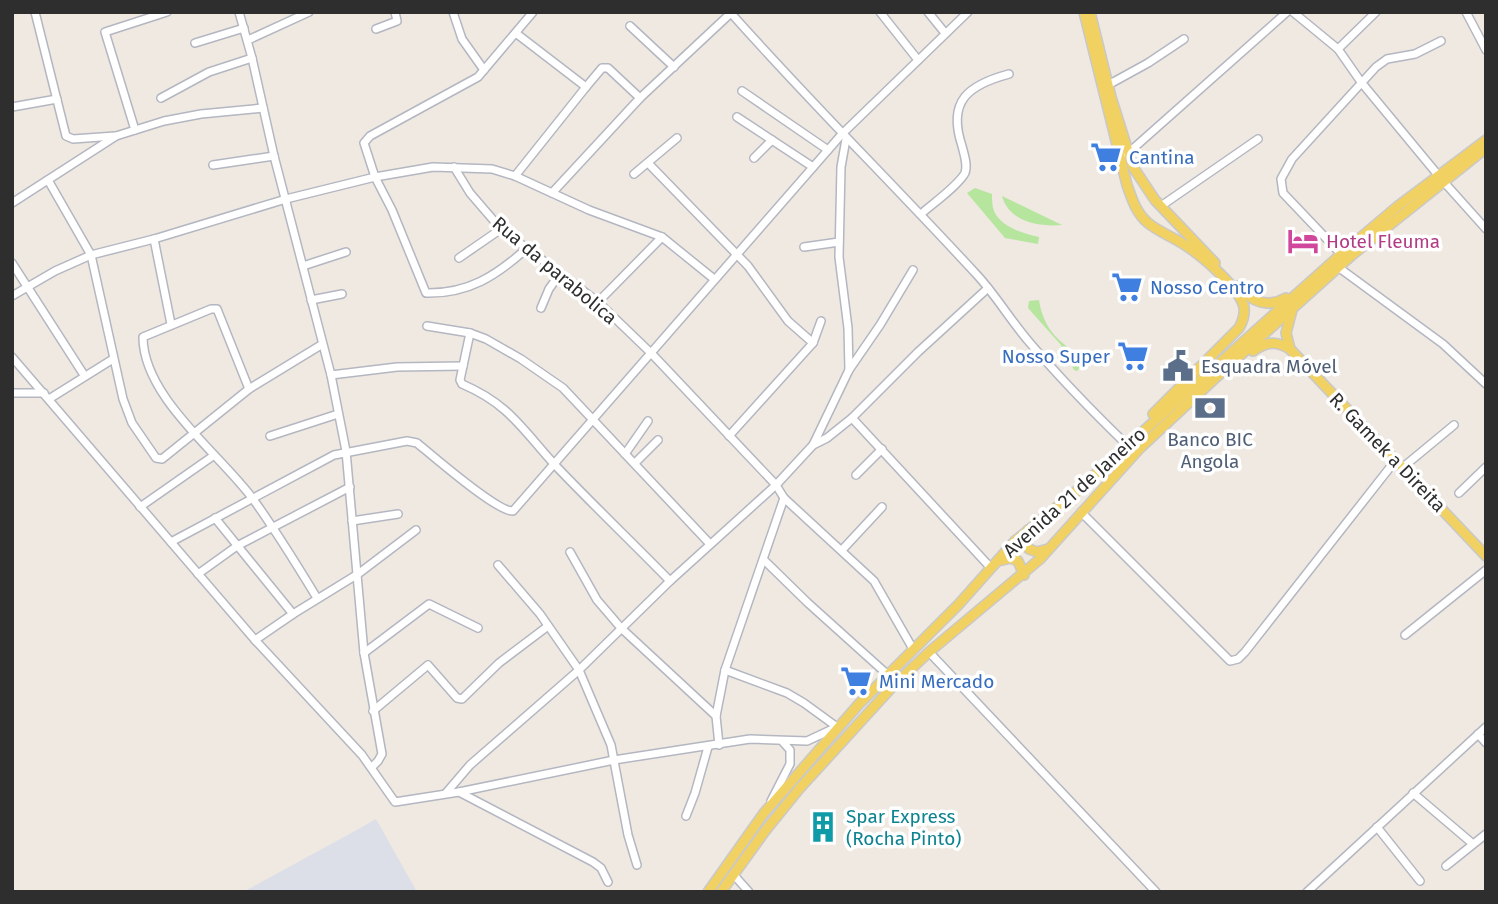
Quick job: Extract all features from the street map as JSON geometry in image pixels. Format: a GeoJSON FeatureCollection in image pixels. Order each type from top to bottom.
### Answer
{"type":"FeatureCollection","features":[{"type":"Feature","properties":{"kind":"main road"},"geometry":{"type":"LineString","coordinates":[[1083,12],[1127,186],[1139,214],[1149,224],[1199,256],[1237,294],[1244,314],[1239,328],[1107,464]]}},
{"type":"Feature","properties":{"kind":"main road"},"geometry":{"type":"LineString","coordinates":[[1090,12],[1127,154],[1139,180],[1158,203],[1230,279],[1254,300],[1272,304],[1284,299],[1315,276]]}},
{"type":"Feature","properties":{"kind":"main road","name":"Avenida 21 de Janeiro"},"geometry":{"type":"LineString","coordinates":[[721,892],[765,831],[846,735],[892,687],[929,652],[1024,575],[1140,448],[1225,369],[1486,139]]}},
{"type":"Feature","properties":{"kind":"main road","name":"Avenida 21 de Janeiro"},"geometry":{"type":"LineString","coordinates":[[708,892],[764,813],[837,727],[960,604],[1029,528],[1071,496],[1341,254],[1441,178],[1486,148]]}},
{"type":"Feature","properties":{"kind":"main road"},"geometry":{"type":"LineString","coordinates":[[1139,214],[1153,214],[1158,203]]}},
{"type":"Feature","properties":{"kind":"main road"},"geometry":{"type":"LineString","coordinates":[[1290,349],[1286,333],[1293,307]]}},
{"type":"Feature","properties":{"kind":"main road"},"geometry":{"type":"LineString","coordinates":[[1225,369],[1258,347],[1270,343],[1290,349]]}},
{"type":"Feature","properties":{"kind":"main road","name":"R. Gamek a Direita"},"geometry":{"type":"LineString","coordinates":[[1290,349],[1486,556]]}},
{"type":"Feature","properties":{"kind":"main road"},"geometry":{"type":"LineString","coordinates":[[1029,528],[1025,536],[1029,549],[1037,552],[1050,548]]}},
{"type":"Feature","properties":{"kind":"main road"},"geometry":{"type":"LineString","coordinates":[[993,565],[1006,558],[1015,559],[1024,575]]}},
{"type":"Feature","properties":{"kind":"street"},"geometry":{"type":"LineString","coordinates":[[35,12],[66,136],[69,138],[116,136],[164,121],[201,114],[263,108]]}},
{"type":"Feature","properties":{"kind":"street"},"geometry":{"type":"LineString","coordinates":[[135,130],[105,32],[167,12]]}},
{"type":"Feature","properties":{"kind":"street"},"geometry":{"type":"LineString","coordinates":[[239,12],[321,345],[331,375],[346,451],[364,653],[382,754],[372,767]]}},
{"type":"Feature","properties":{"kind":"street"},"geometry":{"type":"LineString","coordinates":[[248,40],[309,12]]}},
{"type":"Feature","properties":{"kind":"street"},"geometry":{"type":"LineString","coordinates":[[376,29],[397,21],[395,12]]}},
{"type":"Feature","properties":{"kind":"street"},"geometry":{"type":"LineString","coordinates":[[453,12],[462,39],[484,70]]}},
{"type":"Feature","properties":{"kind":"street"},"geometry":{"type":"LineString","coordinates":[[526,249],[498,273],[481,283],[426,293],[392,211],[374,177],[364,143],[366,139],[470,83],[517,34],[533,12]]}},
{"type":"Feature","properties":{"kind":"street"},"geometry":{"type":"LineString","coordinates":[[880,12],[918,60]]}},
{"type":"Feature","properties":{"kind":"street"},"geometry":{"type":"LineString","coordinates":[[928,12],[945,33]]}},
{"type":"Feature","properties":{"kind":"street"},"geometry":{"type":"LineString","coordinates":[[171,542],[317,463],[346,451],[407,441],[417,443],[471,486],[513,511],[828,150],[968,12]]}},
{"type":"Feature","properties":{"kind":"street"},"geometry":{"type":"LineString","coordinates":[[1127,154],[1287,12]]}},
{"type":"Feature","properties":{"kind":"street"},"geometry":{"type":"LineString","coordinates":[[1293,12],[1338,49],[1361,82],[1486,229]]}},
{"type":"Feature","properties":{"kind":"street"},"geometry":{"type":"LineString","coordinates":[[1338,49],[1376,12]]}},
{"type":"Feature","properties":{"kind":"street"},"geometry":{"type":"LineString","coordinates":[[1466,12],[1486,50]]}},
{"type":"Feature","properties":{"kind":"street"},"geometry":{"type":"LineString","coordinates":[[552,193],[640,98],[731,13],[988,288],[1074,393],[1125,443]]}},
{"type":"Feature","properties":{"kind":"street"},"geometry":{"type":"LineString","coordinates":[[630,26],[674,67]]}},
{"type":"Feature","properties":{"kind":"street"},"geometry":{"type":"LineString","coordinates":[[195,43],[244,28]]}},
{"type":"Feature","properties":{"kind":"street"},"geometry":{"type":"LineString","coordinates":[[517,34],[586,87]]}},
{"type":"Feature","properties":{"kind":"street"},"geometry":{"type":"LineString","coordinates":[[1108,85],[1184,39]]}},
{"type":"Feature","properties":{"kind":"street"},"geometry":{"type":"LineString","coordinates":[[1341,254],[1283,193],[1281,179],[1292,159],[1361,82],[1387,59],[1415,54],[1441,41]]}},
{"type":"Feature","properties":{"kind":"street"},"geometry":{"type":"LineString","coordinates":[[161,98],[209,72],[252,58]]}},
{"type":"Feature","properties":{"kind":"street"},"geometry":{"type":"LineString","coordinates":[[514,176],[602,68],[608,68],[640,98]]}},
{"type":"Feature","properties":{"kind":"street"},"geometry":{"type":"LineString","coordinates":[[920,214],[959,180],[965,171],[966,163],[956,128],[957,115],[964,96],[993,78],[1009,74]]}},
{"type":"Feature","properties":{"kind":"street"},"geometry":{"type":"LineString","coordinates":[[742,91],[828,150]]}},
{"type":"Feature","properties":{"kind":"street"},"geometry":{"type":"LineString","coordinates":[[12,107],[57,99]]}},
{"type":"Feature","properties":{"kind":"street"},"geometry":{"type":"LineString","coordinates":[[737,117],[813,167]]}},
{"type":"Feature","properties":{"kind":"street"},"geometry":{"type":"LineString","coordinates":[[12,203],[116,136]]}},
{"type":"Feature","properties":{"kind":"street"},"geometry":{"type":"LineString","coordinates":[[844,136],[839,242],[848,328],[849,370]]}},
{"type":"Feature","properties":{"kind":"street"},"geometry":{"type":"LineString","coordinates":[[634,174],[677,138]]}},
{"type":"Feature","properties":{"kind":"street"},"geometry":{"type":"LineString","coordinates":[[754,158],[772,139]]}},
{"type":"Feature","properties":{"kind":"street"},"geometry":{"type":"LineString","coordinates":[[1158,203],[1258,139]]}},
{"type":"Feature","properties":{"kind":"street"},"geometry":{"type":"LineString","coordinates":[[213,165],[274,156]]}},
{"type":"Feature","properties":{"kind":"street"},"geometry":{"type":"LineString","coordinates":[[648,163],[758,278],[788,321],[813,343]]}},
{"type":"Feature","properties":{"kind":"street"},"geometry":{"type":"LineString","coordinates":[[12,296],[28,285],[91,255],[154,239],[286,198],[374,177],[433,167],[492,169],[514,176],[589,210],[662,237],[714,279]]}},
{"type":"Feature","properties":{"kind":"street","name":"Rua da parabolica"},"geometry":{"type":"LineString","coordinates":[[454,167],[470,193],[501,229],[598,302],[652,354],[776,485],[784,498],[874,581],[913,649]]}},
{"type":"Feature","properties":{"kind":"street"},"geometry":{"type":"LineString","coordinates":[[48,180],[91,255],[122,399],[132,423],[156,458],[162,459],[249,389],[321,345]]}},
{"type":"Feature","properties":{"kind":"street"},"geometry":{"type":"LineString","coordinates":[[459,258],[501,229]]}},
{"type":"Feature","properties":{"kind":"street"},"geometry":{"type":"LineString","coordinates":[[598,302],[662,237]]}},
{"type":"Feature","properties":{"kind":"street"},"geometry":{"type":"LineString","coordinates":[[154,239],[171,324]]}},
{"type":"Feature","properties":{"kind":"street"},"geometry":{"type":"LineString","coordinates":[[804,247],[839,242]]}},
{"type":"Feature","properties":{"kind":"street"},"geometry":{"type":"LineString","coordinates":[[303,266],[346,252]]}},
{"type":"Feature","properties":{"kind":"street"},"geometry":{"type":"LineString","coordinates":[[12,263],[85,375]]}},
{"type":"Feature","properties":{"kind":"street"},"geometry":{"type":"LineString","coordinates":[[1338,267],[1443,344],[1486,384]]}},
{"type":"Feature","properties":{"kind":"street"},"geometry":{"type":"LineString","coordinates":[[445,793],[470,765],[579,670],[670,580],[776,485],[813,444],[849,370],[913,271]]}},
{"type":"Feature","properties":{"kind":"street"},"geometry":{"type":"LineString","coordinates":[[541,309],[549,289],[559,275]]}},
{"type":"Feature","properties":{"kind":"street"},"geometry":{"type":"LineString","coordinates":[[813,444],[827,438],[852,418],[918,352],[988,288]]}},
{"type":"Feature","properties":{"kind":"street"},"geometry":{"type":"LineString","coordinates":[[312,300],[342,294]]}},
{"type":"Feature","properties":{"kind":"street"},"geometry":{"type":"LineString","coordinates":[[249,389],[217,309],[142,337],[146,359],[153,376],[193,432],[252,498],[317,598]]}},
{"type":"Feature","properties":{"kind":"street"},"geometry":{"type":"LineString","coordinates":[[729,436],[813,343],[821,321]]}},
{"type":"Feature","properties":{"kind":"street"},"geometry":{"type":"LineString","coordinates":[[427,326],[470,333],[501,346],[563,388],[710,544]]}},
{"type":"Feature","properties":{"kind":"street"},"geometry":{"type":"LineString","coordinates":[[470,333],[460,380],[462,384],[501,405],[554,463],[670,580]]}},
{"type":"Feature","properties":{"kind":"street"},"geometry":{"type":"LineString","coordinates":[[12,357],[255,640],[372,767],[395,802],[459,792],[614,760],[750,739],[807,741],[837,727],[787,693],[725,670]]}},
{"type":"Feature","properties":{"kind":"street"},"geometry":{"type":"LineString","coordinates":[[12,393],[47,396],[113,359]]}},
{"type":"Feature","properties":{"kind":"street"},"geometry":{"type":"LineString","coordinates":[[331,375],[397,367],[463,366]]}},
{"type":"Feature","properties":{"kind":"street"},"geometry":{"type":"LineString","coordinates":[[270,436],[338,414]]}},
{"type":"Feature","properties":{"kind":"street"},"geometry":{"type":"LineString","coordinates":[[852,418],[993,565]]}},
{"type":"Feature","properties":{"kind":"street"},"geometry":{"type":"LineString","coordinates":[[625,453],[648,421]]}},
{"type":"Feature","properties":{"kind":"street"},"geometry":{"type":"LineString","coordinates":[[1081,512],[1230,661],[1238,659],[1254,642],[1399,464],[1454,425]]}},
{"type":"Feature","properties":{"kind":"street"},"geometry":{"type":"LineString","coordinates":[[635,463],[658,440]]}},
{"type":"Feature","properties":{"kind":"street"},"geometry":{"type":"LineString","coordinates":[[856,475],[882,449]]}},
{"type":"Feature","properties":{"kind":"street"},"geometry":{"type":"LineString","coordinates":[[140,507],[213,456]]}},
{"type":"Feature","properties":{"kind":"street"},"geometry":{"type":"LineString","coordinates":[[1459,493],[1486,467]]}},
{"type":"Feature","properties":{"kind":"street"},"geometry":{"type":"LineString","coordinates":[[198,574],[236,547],[350,487]]}},
{"type":"Feature","properties":{"kind":"street"},"geometry":{"type":"LineString","coordinates":[[719,745],[716,716],[725,670],[784,498]]}},
{"type":"Feature","properties":{"kind":"street"},"geometry":{"type":"LineString","coordinates":[[842,550],[882,507]]}},
{"type":"Feature","properties":{"kind":"street"},"geometry":{"type":"LineString","coordinates":[[352,521],[398,514]]}},
{"type":"Feature","properties":{"kind":"street"},"geometry":{"type":"LineString","coordinates":[[215,518],[293,614]]}},
{"type":"Feature","properties":{"kind":"street"},"geometry":{"type":"LineString","coordinates":[[255,640],[358,574],[415,530]]}},
{"type":"Feature","properties":{"kind":"street"},"geometry":{"type":"LineString","coordinates":[[570,552],[597,600],[621,628],[716,716]]}},
{"type":"Feature","properties":{"kind":"street"},"geometry":{"type":"LineString","coordinates":[[764,560],[888,675]]}},
{"type":"Feature","properties":{"kind":"street"},"geometry":{"type":"LineString","coordinates":[[498,565],[522,591],[579,670],[604,726],[637,865]]}},
{"type":"Feature","properties":{"kind":"street"},"geometry":{"type":"LineString","coordinates":[[1405,635],[1486,570]]}},
{"type":"Feature","properties":{"kind":"street"},"geometry":{"type":"LineString","coordinates":[[364,653],[429,604],[478,628]]}},
{"type":"Feature","properties":{"kind":"street"},"geometry":{"type":"LineString","coordinates":[[373,711],[428,666],[457,698],[462,699],[499,663],[548,626]]}},
{"type":"Feature","properties":{"kind":"street"},"geometry":{"type":"LineString","coordinates":[[929,652],[1156,892]]}},
{"type":"Feature","properties":{"kind":"street"},"geometry":{"type":"LineString","coordinates":[[1307,892],[1486,727]]}},
{"type":"Feature","properties":{"kind":"street"},"geometry":{"type":"LineString","coordinates":[[1478,734],[1486,743]]}},
{"type":"Feature","properties":{"kind":"street"},"geometry":{"type":"LineString","coordinates":[[764,813],[790,764],[790,750],[781,740]]}},
{"type":"Feature","properties":{"kind":"street"},"geometry":{"type":"LineString","coordinates":[[686,816],[708,747]]}},
{"type":"Feature","properties":{"kind":"street"},"geometry":{"type":"LineString","coordinates":[[459,792],[593,862],[601,867],[608,882]]}},
{"type":"Feature","properties":{"kind":"street"},"geometry":{"type":"LineString","coordinates":[[1413,793],[1473,844]]}},
{"type":"Feature","properties":{"kind":"street"},"geometry":{"type":"LineString","coordinates":[[1377,827],[1420,881]]}},
{"type":"Feature","properties":{"kind":"street"},"geometry":{"type":"LineString","coordinates":[[1446,866],[1486,834]]}},
{"type":"Feature","properties":{"kind":"street"},"geometry":{"type":"LineString","coordinates":[[733,874],[749,892]]}},
{"type":"Feature","properties":{"kind":"shaded area"},"geometry":{"type":"Polygon","coordinates":[[[376,819],[417,892],[243,892],[355,831],[376,819]]]}},
{"type":"Feature","properties":{"kind":"green space"},"geometry":{"type":"Polygon","coordinates":[[[975,188],[992,194],[992,205],[997,217],[1020,232],[1039,237],[1038,244],[1005,238],[967,193],[975,188]]]}},
{"type":"Feature","properties":{"kind":"green space"},"geometry":{"type":"Polygon","coordinates":[[[1002,196],[1062,225],[1026,221],[1011,212],[1002,196]]]}},
{"type":"Feature","properties":{"kind":"green space"},"geometry":{"type":"Polygon","coordinates":[[[1039,300],[1049,328],[1061,342],[1087,358],[1077,371],[1061,345],[1028,308],[1029,301],[1039,300]]]}},
{"type":"Feature","properties":{"kind":"place","name":"Cantina"},"geometry":{"type":"Point","coordinates":[1106,157]}},
{"type":"Feature","properties":{"kind":"place","name":"Hotel Fleuma"},"geometry":{"type":"Point","coordinates":[1303,241]}},
{"type":"Feature","properties":{"kind":"place","name":"Nosso Centro"},"geometry":{"type":"Point","coordinates":[1127,287]}},
{"type":"Feature","properties":{"kind":"place","name":"Nosso Super"},"geometry":{"type":"Point","coordinates":[1133,356]}},
{"type":"Feature","properties":{"kind":"place","name":"Esquadra Móvel"},"geometry":{"type":"Point","coordinates":[1178,366]}},
{"type":"Feature","properties":{"kind":"place","name":"Banco BIC Angola"},"geometry":{"type":"Point","coordinates":[1210,408]}},
{"type":"Feature","properties":{"kind":"place","name":"Mini Mercado"},"geometry":{"type":"Point","coordinates":[856,681]}},
{"type":"Feature","properties":{"kind":"place","name":"Spar Express (Rocha Pinto)"},"geometry":{"type":"Point","coordinates":[823,827]}}]}
